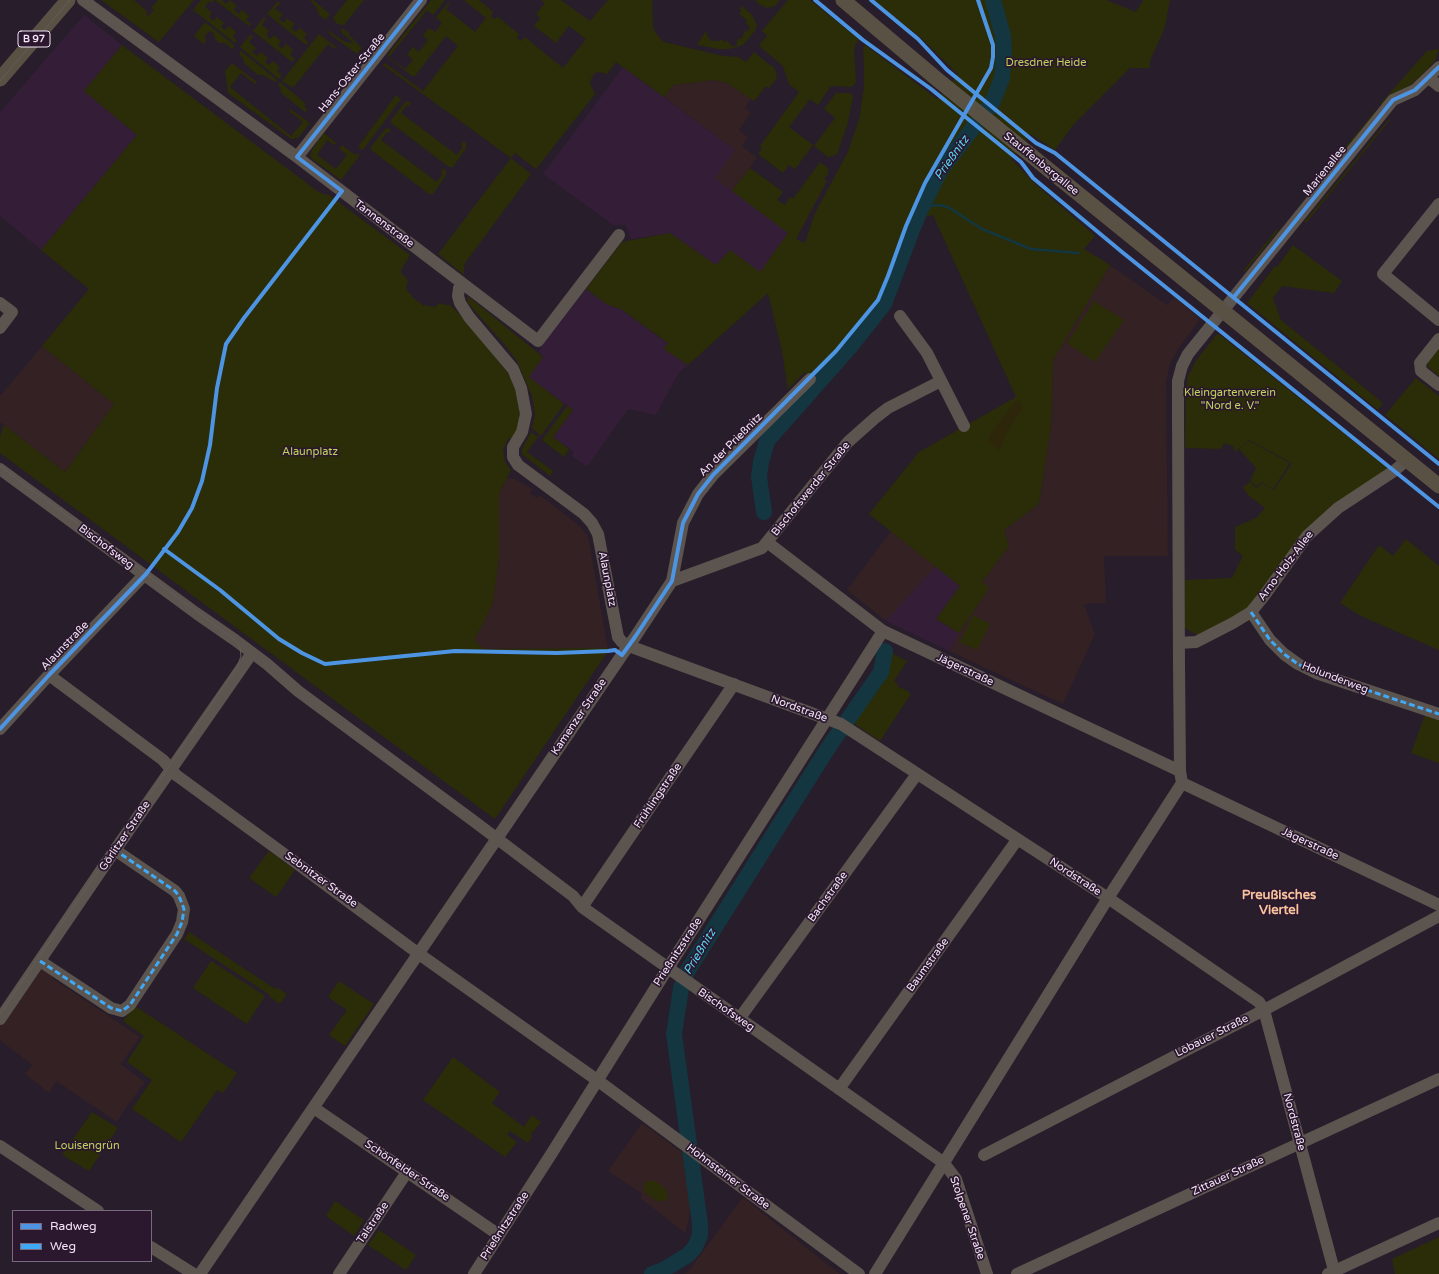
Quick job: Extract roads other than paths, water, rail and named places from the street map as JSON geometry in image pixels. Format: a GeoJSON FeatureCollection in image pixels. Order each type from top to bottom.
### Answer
{"type":"FeatureCollection","features":[{"type":"Feature","properties":{"kind":"main road","name":"B 97"},"geometry":{"type":"LineString","coordinates":[[0,79],[68,0]]}},
{"type":"Feature","properties":{"kind":"main road","name":"Stauffenbergallee"},"geometry":{"type":"LineString","coordinates":[[843,0],[938,80],[1439,486]]}},
{"type":"Feature","properties":{"kind":"street","name":"Tannenstraße"},"geometry":{"type":"LineString","coordinates":[[83,0],[296,157],[538,341],[619,235]]}},
{"type":"Feature","properties":{"kind":"street","name":"Hans-Oster-Straße"},"geometry":{"type":"LineString","coordinates":[[296,157],[421,0]]}},
{"type":"Feature","properties":{"kind":"street","name":"Marienallee"},"geometry":{"type":"LineString","coordinates":[[1182,783],[1180,771],[1178,381],[1182,366],[1188,354],[1393,100],[1415,90],[1439,67]]}},
{"type":"Feature","properties":{"kind":"street"},"geometry":{"type":"LineString","coordinates":[[1429,78],[1439,86]]}},
{"type":"Feature","properties":{"kind":"street"},"geometry":{"type":"LineString","coordinates":[[1439,204],[1383,274],[1439,320]]}},
{"type":"Feature","properties":{"kind":"street","name":"Alaunplatz"},"geometry":{"type":"LineString","coordinates":[[462,284],[458,292],[460,304],[512,369],[521,388],[526,414],[522,432],[513,447],[513,457],[518,465],[584,514],[592,523],[599,539],[618,637],[629,646]]}},
{"type":"Feature","properties":{"kind":"street"},"geometry":{"type":"LineString","coordinates":[[0,303],[12,312],[0,328]]}},
{"type":"Feature","properties":{"kind":"street"},"geometry":{"type":"LineString","coordinates":[[900,316],[928,353],[964,426]]}},
{"type":"Feature","properties":{"kind":"street"},"geometry":{"type":"LineString","coordinates":[[1439,340],[1420,363],[1421,371],[1439,385]]}},
{"type":"Feature","properties":{"kind":"street","name":"An der Prießnitz"},"geometry":{"type":"LineString","coordinates":[[672,581],[683,523],[698,494],[713,475],[810,379]]}},
{"type":"Feature","properties":{"kind":"street","name":"Bischofswerder Straße"},"geometry":{"type":"LineString","coordinates":[[672,581],[762,548],[848,442],[888,408],[941,381]]}},
{"type":"Feature","properties":{"kind":"street","name":"Arno-Holz-Allee"},"geometry":{"type":"LineString","coordinates":[[1179,643],[1196,642],[1251,612],[1307,536],[1338,508],[1394,471],[1406,460]]}},
{"type":"Feature","properties":{"kind":"street","name":"Bischofsweg"},"geometry":{"type":"LineString","coordinates":[[0,469],[252,653],[298,691],[574,896],[582,907],[944,1163]]}},
{"type":"Feature","properties":{"kind":"street","name":"Jägerstraße"},"geometry":{"type":"LineString","coordinates":[[767,542],[883,631],[1180,771]]}},
{"type":"Feature","properties":{"kind":"street","name":"Alaunstraße"},"geometry":{"type":"LineString","coordinates":[[2,724],[144,575]]}},
{"type":"Feature","properties":{"kind":"street","name":"Kamenzer Straße"},"geometry":{"type":"LineString","coordinates":[[204,1269],[672,581]]}},
{"type":"Feature","properties":{"kind":"street","name":"Holunderweg"},"geometry":{"type":"LineString","coordinates":[[1251,612],[1270,640],[1284,654],[1298,664],[1316,673],[1439,714]]}},
{"type":"Feature","properties":{"kind":"street","name":"Prießnitzstraße"},"geometry":{"type":"LineString","coordinates":[[474,1274],[883,631]]}},
{"type":"Feature","properties":{"kind":"street","name":"Nordstraße"},"geometry":{"type":"LineString","coordinates":[[629,646],[844,726],[1108,898],[1260,1002],[1264,1010],[1300,1143],[1332,1273]]}},
{"type":"Feature","properties":{"kind":"street","name":"Görlitzer Straße"},"geometry":{"type":"LineString","coordinates":[[0,1019],[114,850],[252,653]]}},
{"type":"Feature","properties":{"kind":"street","name":"Sebnitzer Straße"},"geometry":{"type":"LineString","coordinates":[[49,675],[164,760],[176,775],[226,812],[419,954],[597,1080]]}},
{"type":"Feature","properties":{"kind":"street","name":"Frühlingstraße"},"geometry":{"type":"LineString","coordinates":[[582,907],[734,684]]}},
{"type":"Feature","properties":{"kind":"street","name":"Bachstraße"},"geometry":{"type":"LineString","coordinates":[[739,1019],[917,774]]}},
{"type":"Feature","properties":{"kind":"street"},"geometry":{"type":"LineString","coordinates":[[875,1274],[1108,898],[1182,783]]}},
{"type":"Feature","properties":{"kind":"street","name":"Jägerstraße"},"geometry":{"type":"LineString","coordinates":[[1182,783],[1439,905]]}},
{"type":"Feature","properties":{"kind":"street","name":"Baumstraße"},"geometry":{"type":"LineString","coordinates":[[839,1089],[1017,840]]}},
{"type":"Feature","properties":{"kind":"street"},"geometry":{"type":"LineString","coordinates":[[40,961],[111,1008],[122,1011],[130,1005],[177,934],[182,922],[184,909],[180,896],[169,886],[114,850]]}},
{"type":"Feature","properties":{"kind":"street","name":"Löbauer Straße"},"geometry":{"type":"LineString","coordinates":[[984,1155],[1264,1010],[1439,916]]}},
{"type":"Feature","properties":{"kind":"street","name":"Zittauer Straße"},"geometry":{"type":"LineString","coordinates":[[1016,1274],[1439,1079]]}},
{"type":"Feature","properties":{"kind":"street","name":"Hohnsteiner Straße"},"geometry":{"type":"LineString","coordinates":[[597,1080],[859,1274]]}},
{"type":"Feature","properties":{"kind":"street","name":"Schönfelder Straße"},"geometry":{"type":"LineString","coordinates":[[314,1108],[500,1234]]}},
{"type":"Feature","properties":{"kind":"street"},"geometry":{"type":"LineString","coordinates":[[0,1146],[96,1210]]}},
{"type":"Feature","properties":{"kind":"street","name":"Stolpener Straße"},"geometry":{"type":"LineString","coordinates":[[944,1163],[956,1179],[987,1274]]}},
{"type":"Feature","properties":{"kind":"street","name":"Talstraße"},"geometry":{"type":"LineString","coordinates":[[339,1274],[407,1172]]}},
{"type":"Feature","properties":{"kind":"street"},"geometry":{"type":"LineString","coordinates":[[1332,1273],[1439,1223]]}},
{"type":"Feature","properties":{"kind":"street"},"geometry":{"type":"LineString","coordinates":[[152,1247],[172,1261],[181,1271],[194,1274]]}},
{"type":"Feature","properties":{"kind":"waterway","name":"Prießnitz"},"geometry":{"type":"LineString","coordinates":[[764,512],[759,477],[761,462],[767,441],[850,347],[884,304],[912,230],[940,171],[992,103],[1002,78],[1004,52],[1003,36],[993,0]]}},
{"type":"Feature","properties":{"kind":"waterway"},"geometry":{"type":"LineString","coordinates":[[920,211],[930,206],[939,205],[948,207],[982,229],[1031,249],[1079,253]]}},
{"type":"Feature","properties":{"kind":"waterway","name":"Prießnitz"},"geometry":{"type":"LineString","coordinates":[[652,1274],[663,1270],[688,1255],[695,1247],[700,1235],[700,1224],[674,1034],[681,988],[688,970],[828,748],[881,672],[885,651]]}},
{"type":"Feature","properties":{"kind":"tram line"},"geometry":{"type":"LineString","coordinates":[[0,81],[70,0]]}},
{"type":"Feature","properties":{"kind":"tram line"},"geometry":{"type":"LineString","coordinates":[[0,466],[230,636],[237,642],[240,648],[241,656],[237,667],[0,1014]]}},
{"type":"Feature","properties":{"kind":"district","name":"Preußisches Viertel"},"geometry":{"type":"Point","coordinates":[1279,904]}},
{"type":"Feature","properties":{"kind":"park label","name":"Dresdner Heide"},"geometry":{"type":"Point","coordinates":[1046,63]}},
{"type":"Feature","properties":{"kind":"park label","name":"Kleingartenverein \"Nord e. V.\""},"geometry":{"type":"Point","coordinates":[1230,399]}},
{"type":"Feature","properties":{"kind":"park label","name":"Louisengrün"},"geometry":{"type":"Point","coordinates":[87,1146]}}]}
